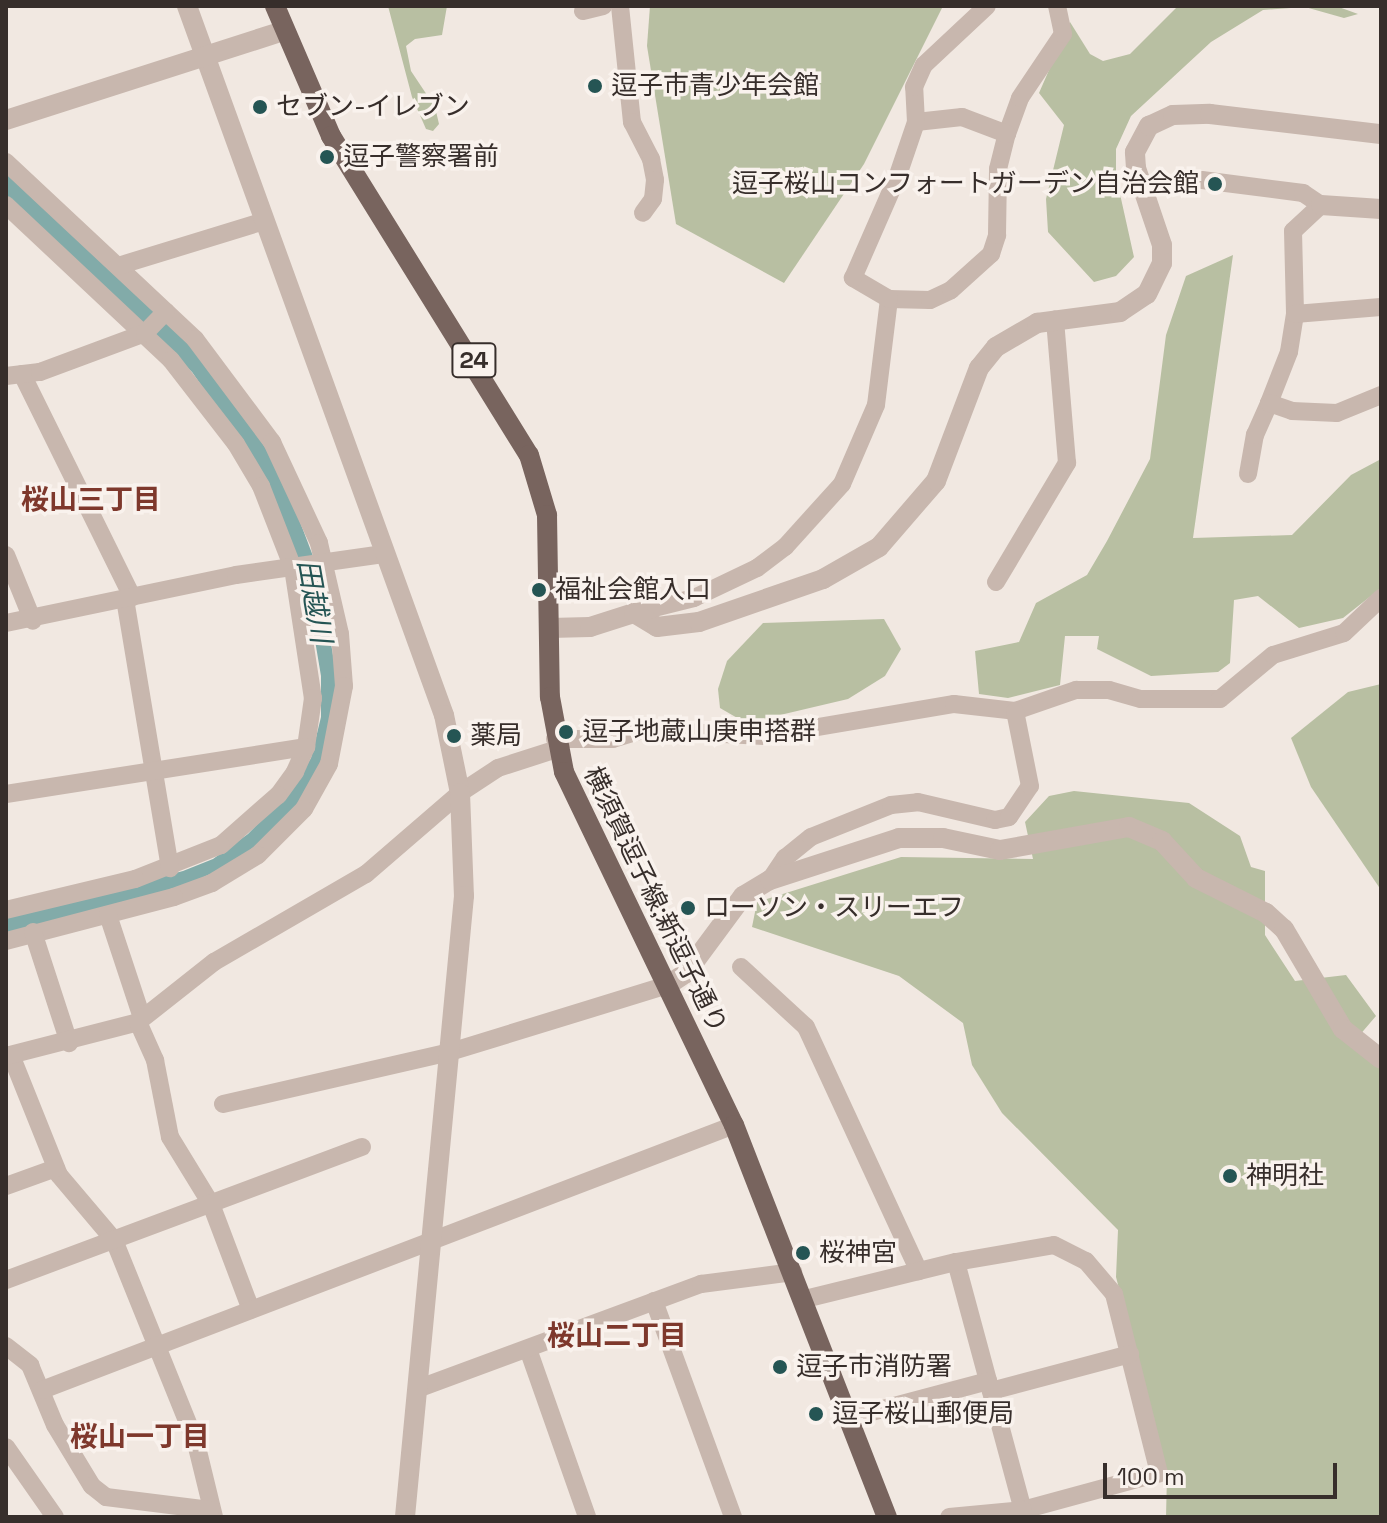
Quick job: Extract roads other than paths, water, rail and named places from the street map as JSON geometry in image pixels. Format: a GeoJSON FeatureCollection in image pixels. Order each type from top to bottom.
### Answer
{"type":"FeatureCollection","features":[{"type":"Feature","properties":{"kind":"main road","name":"横須賀逗子線;新逗子通り"},"geometry":{"type":"LineString","coordinates":[[275,6],[331,136],[529,455],[547,515],[556,744],[575,799],[734,1125],[805,1299],[887,1517]]}},
{"type":"Feature","properties":{"kind":"street"},"geometry":{"type":"LineString","coordinates":[[187,6],[444,715],[460,793],[464,896],[405,1517]]}},
{"type":"Feature","properties":{"kind":"street"},"geometry":{"type":"LineString","coordinates":[[583,11],[603,6]]}},
{"type":"Feature","properties":{"kind":"street"},"geometry":{"type":"LineString","coordinates":[[620,6],[632,122],[651,159],[655,180],[653,199],[643,213]]}},
{"type":"Feature","properties":{"kind":"street"},"geometry":{"type":"LineString","coordinates":[[987,6],[924,65],[914,87],[916,122],[853,278],[889,299],[930,300],[972,277],[991,254],[1007,134],[1020,98],[1063,34],[1057,6]]}},
{"type":"Feature","properties":{"kind":"street"},"geometry":{"type":"LineString","coordinates":[[6,120],[206,59],[284,31]]}},
{"type":"Feature","properties":{"kind":"street"},"geometry":{"type":"LineString","coordinates":[[634,613],[657,627],[699,622],[823,579],[879,547],[936,481],[979,368],[1015,333],[1055,320],[1120,312],[1147,294],[1156,279],[1162,245],[1143,193],[1135,152],[1140,138],[1160,120],[1210,114],[1381,134]]}},
{"type":"Feature","properties":{"kind":"street"},"geometry":{"type":"LineString","coordinates":[[916,122],[962,117],[1007,134]]}},
{"type":"Feature","properties":{"kind":"street"},"geometry":{"type":"LineString","coordinates":[[6,162],[165,312],[236,388],[293,478],[323,564],[343,662],[343,707],[329,764],[316,790],[276,840],[236,869],[174,897],[6,941]]}},
{"type":"Feature","properties":{"kind":"street"},"geometry":{"type":"LineString","coordinates":[[1202,180],[1303,193],[1321,205],[1381,209]]}},
{"type":"Feature","properties":{"kind":"street"},"geometry":{"type":"LineString","coordinates":[[6,205],[146,332],[202,396],[236,444],[261,486],[295,568],[312,668],[306,747],[278,795],[249,823],[221,845],[170,868],[6,910]]}},
{"type":"Feature","properties":{"kind":"street"},"geometry":{"type":"LineString","coordinates":[[1248,474],[1255,435],[1289,352],[1295,314],[1293,231],[1321,205]]}},
{"type":"Feature","properties":{"kind":"street"},"geometry":{"type":"LineString","coordinates":[[118,266],[264,221]]}},
{"type":"Feature","properties":{"kind":"street"},"geometry":{"type":"LineString","coordinates":[[550,628],[590,627],[738,580],[785,547],[837,493],[865,440],[876,405],[889,299]]}},
{"type":"Feature","properties":{"kind":"street"},"geometry":{"type":"LineString","coordinates":[[1295,314],[1381,307]]}},
{"type":"Feature","properties":{"kind":"street"},"geometry":{"type":"LineString","coordinates":[[165,312],[146,332],[14,375],[129,598],[170,868]]}},
{"type":"Feature","properties":{"kind":"street"},"geometry":{"type":"LineString","coordinates":[[996,582],[1067,463],[1055,320]]}},
{"type":"Feature","properties":{"kind":"street"},"geometry":{"type":"LineString","coordinates":[[1269,403],[1292,411],[1337,413],[1381,395]]}},
{"type":"Feature","properties":{"kind":"street"},"geometry":{"type":"LineString","coordinates":[[6,623],[33,621],[129,598],[384,554]]}},
{"type":"Feature","properties":{"kind":"street"},"geometry":{"type":"LineString","coordinates":[[6,555],[33,621]]}},
{"type":"Feature","properties":{"kind":"street"},"geometry":{"type":"LineString","coordinates":[[6,1346],[30,1365],[71,1454],[92,1486],[106,1497],[212,1514],[196,1443],[114,1240],[56,1168],[8,1055],[69,1043],[140,1020],[214,962],[366,874],[460,793],[498,768],[556,744],[613,739],[643,730],[765,736],[954,704],[1015,711],[1076,690],[1109,690],[1141,699],[1220,699],[1273,655],[1344,633],[1381,598]]}},
{"type":"Feature","properties":{"kind":"street"},"geometry":{"type":"LineString","coordinates":[[770,880],[785,858],[811,837],[891,805],[918,802],[995,820],[1009,817],[1030,786],[1015,711]]}},
{"type":"Feature","properties":{"kind":"street"},"geometry":{"type":"LineString","coordinates":[[6,794],[306,747]]}},
{"type":"Feature","properties":{"kind":"street"},"geometry":{"type":"LineString","coordinates":[[223,1104],[450,1052],[668,985],[686,973],[743,896],[770,880],[899,838],[943,838],[1000,850],[1110,828],[1147,832],[1162,841],[1196,878],[1266,913],[1284,929],[1343,1029],[1381,1059]]}},
{"type":"Feature","properties":{"kind":"street"},"geometry":{"type":"LineString","coordinates":[[108,915],[155,1060],[170,1137],[211,1204],[251,1310]]}},
{"type":"Feature","properties":{"kind":"street"},"geometry":{"type":"LineString","coordinates":[[33,932],[69,1043]]}},
{"type":"Feature","properties":{"kind":"street"},"geometry":{"type":"LineString","coordinates":[[741,967],[806,1027],[919,1271]]}},
{"type":"Feature","properties":{"kind":"street"},"geometry":{"type":"LineString","coordinates":[[42,1390],[734,1125]]}},
{"type":"Feature","properties":{"kind":"street"},"geometry":{"type":"LineString","coordinates":[[6,1280],[362,1147]]}},
{"type":"Feature","properties":{"kind":"street"},"geometry":{"type":"LineString","coordinates":[[6,1186],[56,1168]]}},
{"type":"Feature","properties":{"kind":"street"},"geometry":{"type":"LineString","coordinates":[[805,1299],[956,1262],[1054,1245],[1076,1253],[1114,1294],[1159,1473],[1023,1510],[949,1517]]}},
{"type":"Feature","properties":{"kind":"street"},"geometry":{"type":"LineString","coordinates":[[956,1262],[1023,1510]]}},
{"type":"Feature","properties":{"kind":"street"},"geometry":{"type":"LineString","coordinates":[[417,1389],[701,1284],[793,1272]]}},
{"type":"Feature","properties":{"kind":"street"},"geometry":{"type":"LineString","coordinates":[[654,1301],[733,1517]]}},
{"type":"Feature","properties":{"kind":"street"},"geometry":{"type":"LineString","coordinates":[[528,1349],[587,1517]]}},
{"type":"Feature","properties":{"kind":"street"},"geometry":{"type":"LineString","coordinates":[[849,1418],[1130,1354]]}},
{"type":"Feature","properties":{"kind":"street"},"geometry":{"type":"LineString","coordinates":[[6,1447],[55,1517]]}},
{"type":"Feature","properties":{"kind":"water","name":"田越川"},"geometry":{"type":"Polygon","coordinates":[[[6,172],[169,322],[219,379],[280,469],[319,572],[338,685],[323,763],[288,819],[233,864],[175,890],[6,935],[6,918],[183,871],[213,859],[248,834],[290,791],[311,758],[321,717],[321,676],[304,575],[265,478],[192,372],[6,195],[6,172]]]}},
{"type":"Feature","properties":{"kind":"place","name":"逗子市青少年会館"},"geometry":{"type":"Point","coordinates":[595,86]}},
{"type":"Feature","properties":{"kind":"place","name":"セブン-イレブン"},"geometry":{"type":"Point","coordinates":[260,107]}},
{"type":"Feature","properties":{"kind":"place","name":"逗子警察署前"},"geometry":{"type":"Point","coordinates":[327,157]}},
{"type":"Feature","properties":{"kind":"place","name":"逗子桜山コンフォートガーデン自治会館"},"geometry":{"type":"Point","coordinates":[1215,184]}},
{"type":"Feature","properties":{"kind":"place","name":"福祉会館入口"},"geometry":{"type":"Point","coordinates":[539,590]}},
{"type":"Feature","properties":{"kind":"place","name":"逗子地蔵山庚申搭群"},"geometry":{"type":"Point","coordinates":[566,732]}},
{"type":"Feature","properties":{"kind":"place","name":"薬局"},"geometry":{"type":"Point","coordinates":[454,736]}},
{"type":"Feature","properties":{"kind":"place","name":"ローソン・スリーエフ"},"geometry":{"type":"Point","coordinates":[688,908]}},
{"type":"Feature","properties":{"kind":"place","name":"神明社"},"geometry":{"type":"Point","coordinates":[1230,1176]}},
{"type":"Feature","properties":{"kind":"place","name":"桜神宮"},"geometry":{"type":"Point","coordinates":[803,1253]}},
{"type":"Feature","properties":{"kind":"place","name":"逗子市消防署"},"geometry":{"type":"Point","coordinates":[780,1367]}},
{"type":"Feature","properties":{"kind":"place","name":"逗子桜山郵便局"},"geometry":{"type":"Point","coordinates":[816,1414]}},
{"type":"Feature","properties":{"kind":"district","name":"桜山三丁目"},"geometry":{"type":"Point","coordinates":[91,499]}},
{"type":"Feature","properties":{"kind":"district","name":"桜山二丁目"},"geometry":{"type":"Point","coordinates":[617,1335]}},
{"type":"Feature","properties":{"kind":"district","name":"桜山一丁目"},"geometry":{"type":"Point","coordinates":[140,1436]}}]}
